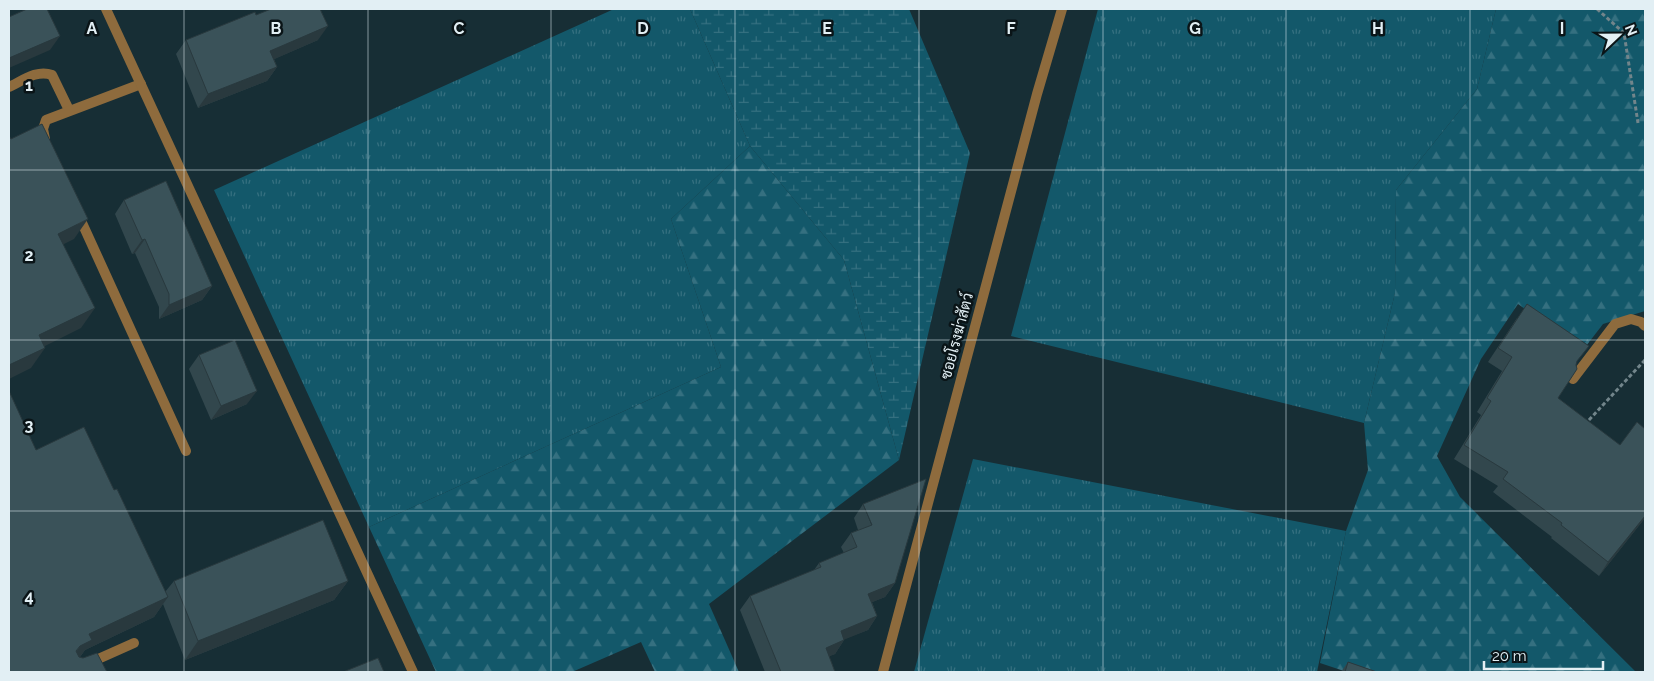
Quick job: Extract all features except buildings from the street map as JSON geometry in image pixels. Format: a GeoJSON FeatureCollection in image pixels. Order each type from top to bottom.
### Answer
{"type":"FeatureCollection","features":[{"type":"Feature","properties":{"kind":"street"},"geometry":{"type":"LineString","coordinates":[[106,9],[413,672]]}},
{"type":"Feature","properties":{"kind":"street","name":"ซอยโรงฆ่าสัตว์"},"geometry":{"type":"LineString","coordinates":[[883,672],[1034,103],[1062,9]]}},
{"type":"Feature","properties":{"kind":"street"},"geometry":{"type":"LineString","coordinates":[[9,87],[38,73],[52,75],[69,110]]}},
{"type":"Feature","properties":{"kind":"street"},"geometry":{"type":"LineString","coordinates":[[47,146],[43,129],[46,120],[141,84]]}},
{"type":"Feature","properties":{"kind":"street"},"geometry":{"type":"LineString","coordinates":[[76,208],[186,450]]}},
{"type":"Feature","properties":{"kind":"street"},"geometry":{"type":"LineString","coordinates":[[1573,379],[1616,324],[1631,319],[1641,322],[1645,326]]}},
{"type":"Feature","properties":{"kind":"street"},"geometry":{"type":"LineString","coordinates":[[69,672],[134,642]]}},
{"type":"Feature","properties":{"kind":"path"},"geometry":{"type":"LineString","coordinates":[[1597,9],[1624,33],[1638,123]]}},
{"type":"Feature","properties":{"kind":"path"},"geometry":{"type":"LineString","coordinates":[[1590,420],[1645,360]]}},
{"type":"Feature","properties":{"kind":"green space"},"geometry":{"type":"Polygon","coordinates":[[[614,9],[690,9],[750,146],[671,219],[721,367],[369,527],[214,190],[614,9]]]}},
{"type":"Feature","properties":{"kind":"green space"},"geometry":{"type":"Polygon","coordinates":[[[690,9],[909,9],[970,153],[899,460],[844,260],[750,146],[690,9]]]}},
{"type":"Feature","properties":{"kind":"green space"},"geometry":{"type":"Polygon","coordinates":[[[1098,9],[1496,9],[1477,89],[1396,190],[1395,293],[1364,423],[1011,336],[1098,9]]]}},
{"type":"Feature","properties":{"kind":"green space"},"geometry":{"type":"Polygon","coordinates":[[[1496,9],[1645,9],[1645,311],[1603,324],[1583,350],[1518,304],[1481,359],[1437,456],[1460,497],[1636,672],[1347,672],[1320,663],[1346,531],[1368,470],[1364,423],[1395,293],[1396,190],[1477,89],[1496,9]]]}},
{"type":"Feature","properties":{"kind":"green space"},"geometry":{"type":"Polygon","coordinates":[[[750,146],[844,260],[899,460],[709,604],[739,672],[655,672],[641,642],[572,672],[436,672],[369,527],[721,367],[671,219],[750,146]]]}},
{"type":"Feature","properties":{"kind":"green space"},"geometry":{"type":"Polygon","coordinates":[[[973,459],[1346,531],[1317,672],[914,672],[973,459]]]}}]}
